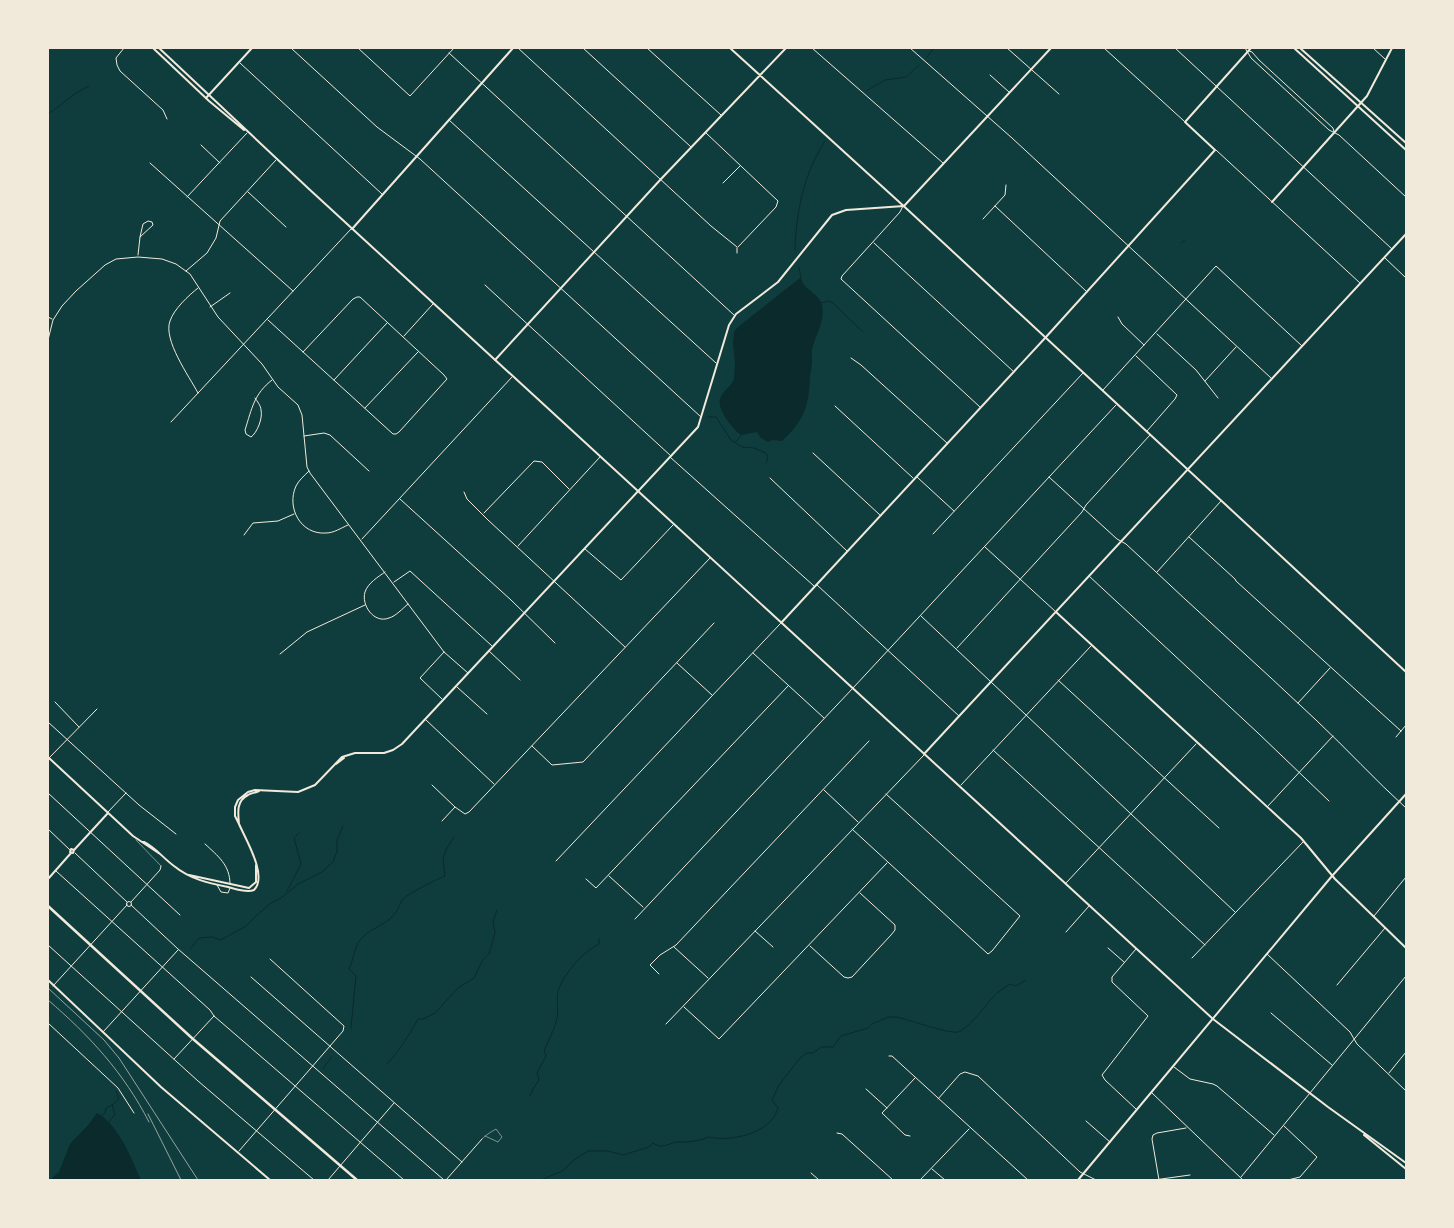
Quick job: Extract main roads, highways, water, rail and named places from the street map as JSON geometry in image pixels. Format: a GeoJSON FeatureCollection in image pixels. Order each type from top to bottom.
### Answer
{"type":"FeatureCollection","features":[{"type":"Feature","properties":{"kind":"main road"},"geometry":{"type":"LineString","coordinates":[[48,906],[193,1039],[357,1180]]}},
{"type":"Feature","properties":{"kind":"water"},"geometry":{"type":"Polygon","coordinates":[[[800,278],[805,286],[818,297],[823,310],[822,321],[812,350],[807,404],[804,412],[796,427],[782,441],[772,440],[768,442],[761,438],[757,432],[741,435],[726,419],[720,403],[721,396],[734,379],[734,332],[800,278]]]}},
{"type":"Feature","properties":{"kind":"water"},"geometry":{"type":"Polygon","coordinates":[[[97,1113],[112,1125],[118,1134],[141,1180],[50,1180],[59,1172],[70,1144],[97,1113]]]}},
{"type":"Feature","properties":{"kind":"waterway"},"geometry":{"type":"LineString","coordinates":[[927,57],[934,48]]}},
{"type":"Feature","properties":{"kind":"waterway"},"geometry":{"type":"LineString","coordinates":[[866,91],[885,80],[906,77],[919,65]]}},
{"type":"Feature","properties":{"kind":"waterway"},"geometry":{"type":"LineString","coordinates":[[48,114],[89,86]]}},
{"type":"Feature","properties":{"kind":"waterway"},"geometry":{"type":"LineString","coordinates":[[795,250],[797,221],[802,193],[812,166],[825,141]]}},
{"type":"Feature","properties":{"kind":"waterway"},"geometry":{"type":"LineString","coordinates":[[1181,243],[1185,240]]}},
{"type":"Feature","properties":{"kind":"waterway"},"geometry":{"type":"LineString","coordinates":[[799,267],[801,278]]}},
{"type":"Feature","properties":{"kind":"waterway"},"geometry":{"type":"LineString","coordinates":[[821,303],[828,301],[833,303],[863,332]]}},
{"type":"Feature","properties":{"kind":"waterway"},"geometry":{"type":"LineString","coordinates":[[708,417],[716,417],[731,440],[742,447],[754,448],[766,453],[768,458],[766,463]]}},
{"type":"Feature","properties":{"kind":"waterway"},"geometry":{"type":"LineString","coordinates":[[736,442],[741,435]]}},
{"type":"Feature","properties":{"kind":"waterway"},"geometry":{"type":"LineString","coordinates":[[191,948],[199,938],[212,937],[221,940],[246,926],[271,903],[281,898],[298,884],[322,872],[333,862],[337,851],[337,840],[343,826]]}},
{"type":"Feature","properties":{"kind":"waterway"},"geometry":{"type":"LineString","coordinates":[[287,891],[301,864],[294,838],[299,833]]}},
{"type":"Feature","properties":{"kind":"waterway"},"geometry":{"type":"LineString","coordinates":[[351,1028],[356,976],[349,969],[358,943],[363,936],[385,923],[394,915],[404,898],[445,876],[443,858],[454,837]]}},
{"type":"Feature","properties":{"kind":"waterway"},"geometry":{"type":"LineString","coordinates":[[387,1064],[404,1042],[418,1019],[423,1019],[435,1013],[458,988],[474,978],[482,961],[489,954],[495,933],[493,922],[497,910]]}},
{"type":"Feature","properties":{"kind":"waterway"},"geometry":{"type":"LineString","coordinates":[[530,1096],[539,1080],[537,1073],[546,1056],[544,1051],[556,1022],[558,1012],[557,994],[561,984],[575,964],[587,952],[599,944],[599,939]]}},
{"type":"Feature","properties":{"kind":"waterway"},"geometry":{"type":"LineString","coordinates":[[997,993],[1010,984],[1016,986],[1026,980]]}},
{"type":"Feature","properties":{"kind":"waterway"},"geometry":{"type":"LineString","coordinates":[[541,1180],[562,1171],[588,1151],[608,1151],[623,1155],[649,1147],[653,1143],[663,1146],[676,1142],[696,1141],[708,1137],[738,1137],[759,1130],[774,1117],[778,1108],[772,1100],[779,1085],[800,1058],[807,1053],[813,1053],[821,1047],[833,1047],[841,1036],[868,1028],[872,1024],[888,1017],[897,1017],[938,1029],[958,1032],[973,1021],[995,995]]}},
{"type":"Feature","properties":{"kind":"waterway"},"geometry":{"type":"LineString","coordinates":[[323,1069],[332,1056]]}},
{"type":"Feature","properties":{"kind":"waterway"},"geometry":{"type":"LineString","coordinates":[[109,1122],[115,1114],[112,1105],[119,1099],[116,1091]]}},
{"type":"Feature","properties":{"kind":"waterway"},"geometry":{"type":"LineString","coordinates":[[101,1116],[105,1113],[106,1108],[112,1105]]}},
{"type":"Feature","properties":{"kind":"railway"},"geometry":{"type":"LineString","coordinates":[[48,988],[104,1040],[119,1058],[198,1180]]}},
{"type":"Feature","properties":{"kind":"railway"},"geometry":{"type":"LineString","coordinates":[[48,1000],[78,1027],[105,1056],[128,1087],[149,1122]]}},
{"type":"Feature","properties":{"kind":"railway"},"geometry":{"type":"LineString","coordinates":[[148,1114],[181,1180]]}}]}
